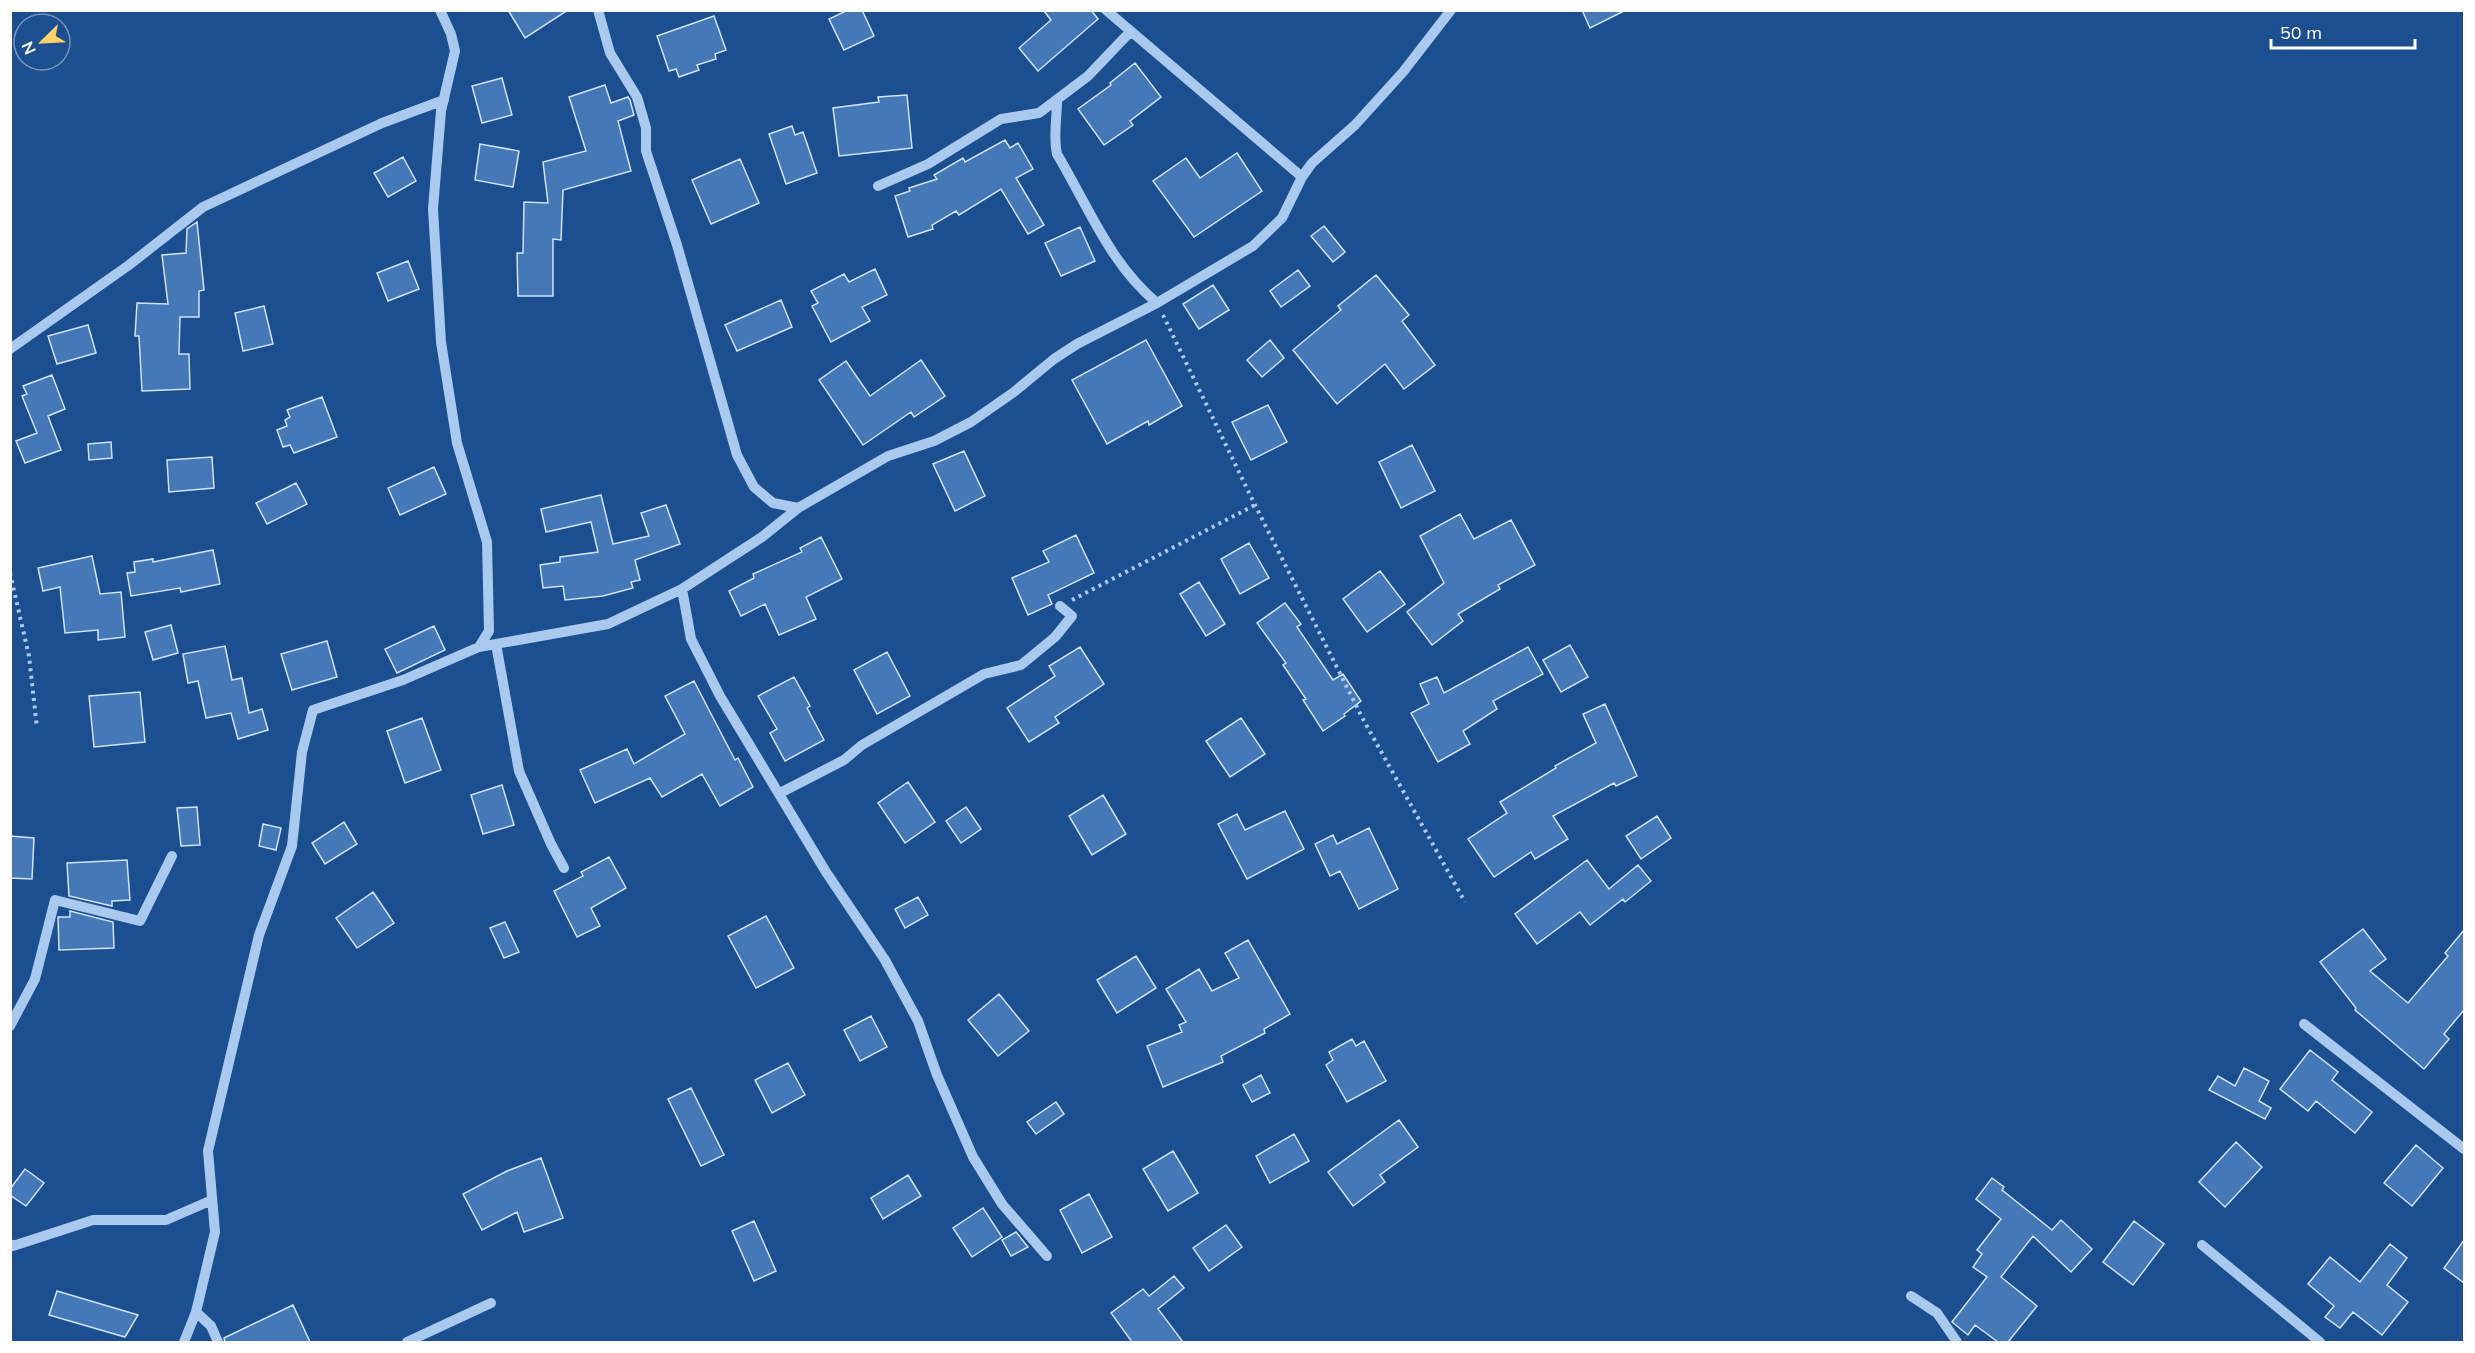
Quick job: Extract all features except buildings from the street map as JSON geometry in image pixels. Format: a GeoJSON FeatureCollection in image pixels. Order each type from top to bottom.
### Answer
{"type":"FeatureCollection","features":[{"type":"Feature","properties":{"kind":"street"},"geometry":{"type":"LineString","coordinates":[[440,10],[452,34],[455,51],[441,111],[433,209],[434,240],[441,342],[457,443],[487,542],[489,631],[479,647]]}},
{"type":"Feature","properties":{"kind":"street"},"geometry":{"type":"LineString","coordinates":[[598,10],[610,53],[637,97],[646,128],[646,151],[677,246],[737,455],[754,487],[773,503],[798,508]]}},
{"type":"Feature","properties":{"kind":"street"},"geometry":{"type":"LineString","coordinates":[[1106,10],[1216,106],[1264,142],[1302,177]]}},
{"type":"Feature","properties":{"kind":"street"},"geometry":{"type":"LineString","coordinates":[[184,1342],[196,1312],[214,1232],[208,1151],[259,935],[292,846],[302,752],[314,710],[403,680],[479,647],[608,624],[682,589],[762,537],[798,508],[888,456],[934,441],[971,422],[1014,392],[1054,358],[1157,303],[1252,246],[1282,218],[1302,177],[1312,163],[1363,117],[1403,72],[1451,10]]}},
{"type":"Feature","properties":{"kind":"street"},"geometry":{"type":"LineString","coordinates":[[878,186],[928,164],[1001,119],[1039,113],[1088,76],[1130,32]]}},
{"type":"Feature","properties":{"kind":"street"},"geometry":{"type":"LineString","coordinates":[[10,349],[129,265],[203,207],[382,123],[444,100]]}},
{"type":"Feature","properties":{"kind":"street"},"geometry":{"type":"LineString","coordinates":[[1057,101],[1058,120],[1054,139],[1057,154],[1118,263],[1139,288],[1157,303]]}},
{"type":"Feature","properties":{"kind":"street"},"geometry":{"type":"LineString","coordinates":[[682,589],[691,639],[720,696],[826,872],[885,960],[918,1021],[937,1075],[973,1157],[1002,1204],[1047,1256]]}},
{"type":"Feature","properties":{"kind":"street"},"geometry":{"type":"LineString","coordinates":[[780,793],[844,760],[862,745],[984,675],[1021,665],[1055,637],[1072,616],[1060,606]]}},
{"type":"Feature","properties":{"kind":"street"},"geometry":{"type":"LineString","coordinates":[[496,644],[519,771],[564,868]]}},
{"type":"Feature","properties":{"kind":"street"},"geometry":{"type":"LineString","coordinates":[[10,1026],[35,980],[54,900],[140,921],[172,856]]}},
{"type":"Feature","properties":{"kind":"street"},"geometry":{"type":"LineString","coordinates":[[2304,1024],[2464,1149]]}},
{"type":"Feature","properties":{"kind":"street"},"geometry":{"type":"LineString","coordinates":[[10,1244],[14,1246],[93,1220],[166,1220],[212,1200]]}},
{"type":"Feature","properties":{"kind":"street"},"geometry":{"type":"LineString","coordinates":[[2202,1245],[2320,1342]]}},
{"type":"Feature","properties":{"kind":"street"},"geometry":{"type":"LineString","coordinates":[[1911,1296],[1937,1313],[1957,1342]]}},
{"type":"Feature","properties":{"kind":"street"},"geometry":{"type":"LineString","coordinates":[[407,1342],[491,1303]]}},
{"type":"Feature","properties":{"kind":"street"},"geometry":{"type":"LineString","coordinates":[[196,1312],[211,1326],[218,1342]]}},
{"type":"Feature","properties":{"kind":"path"},"geometry":{"type":"LineString","coordinates":[[1157,303],[1255,505],[1364,721],[1465,902]]}},
{"type":"Feature","properties":{"kind":"path"},"geometry":{"type":"LineString","coordinates":[[1060,606],[1255,505]]}},
{"type":"Feature","properties":{"kind":"path"},"geometry":{"type":"LineString","coordinates":[[10,573],[29,656],[37,728]]}}]}
